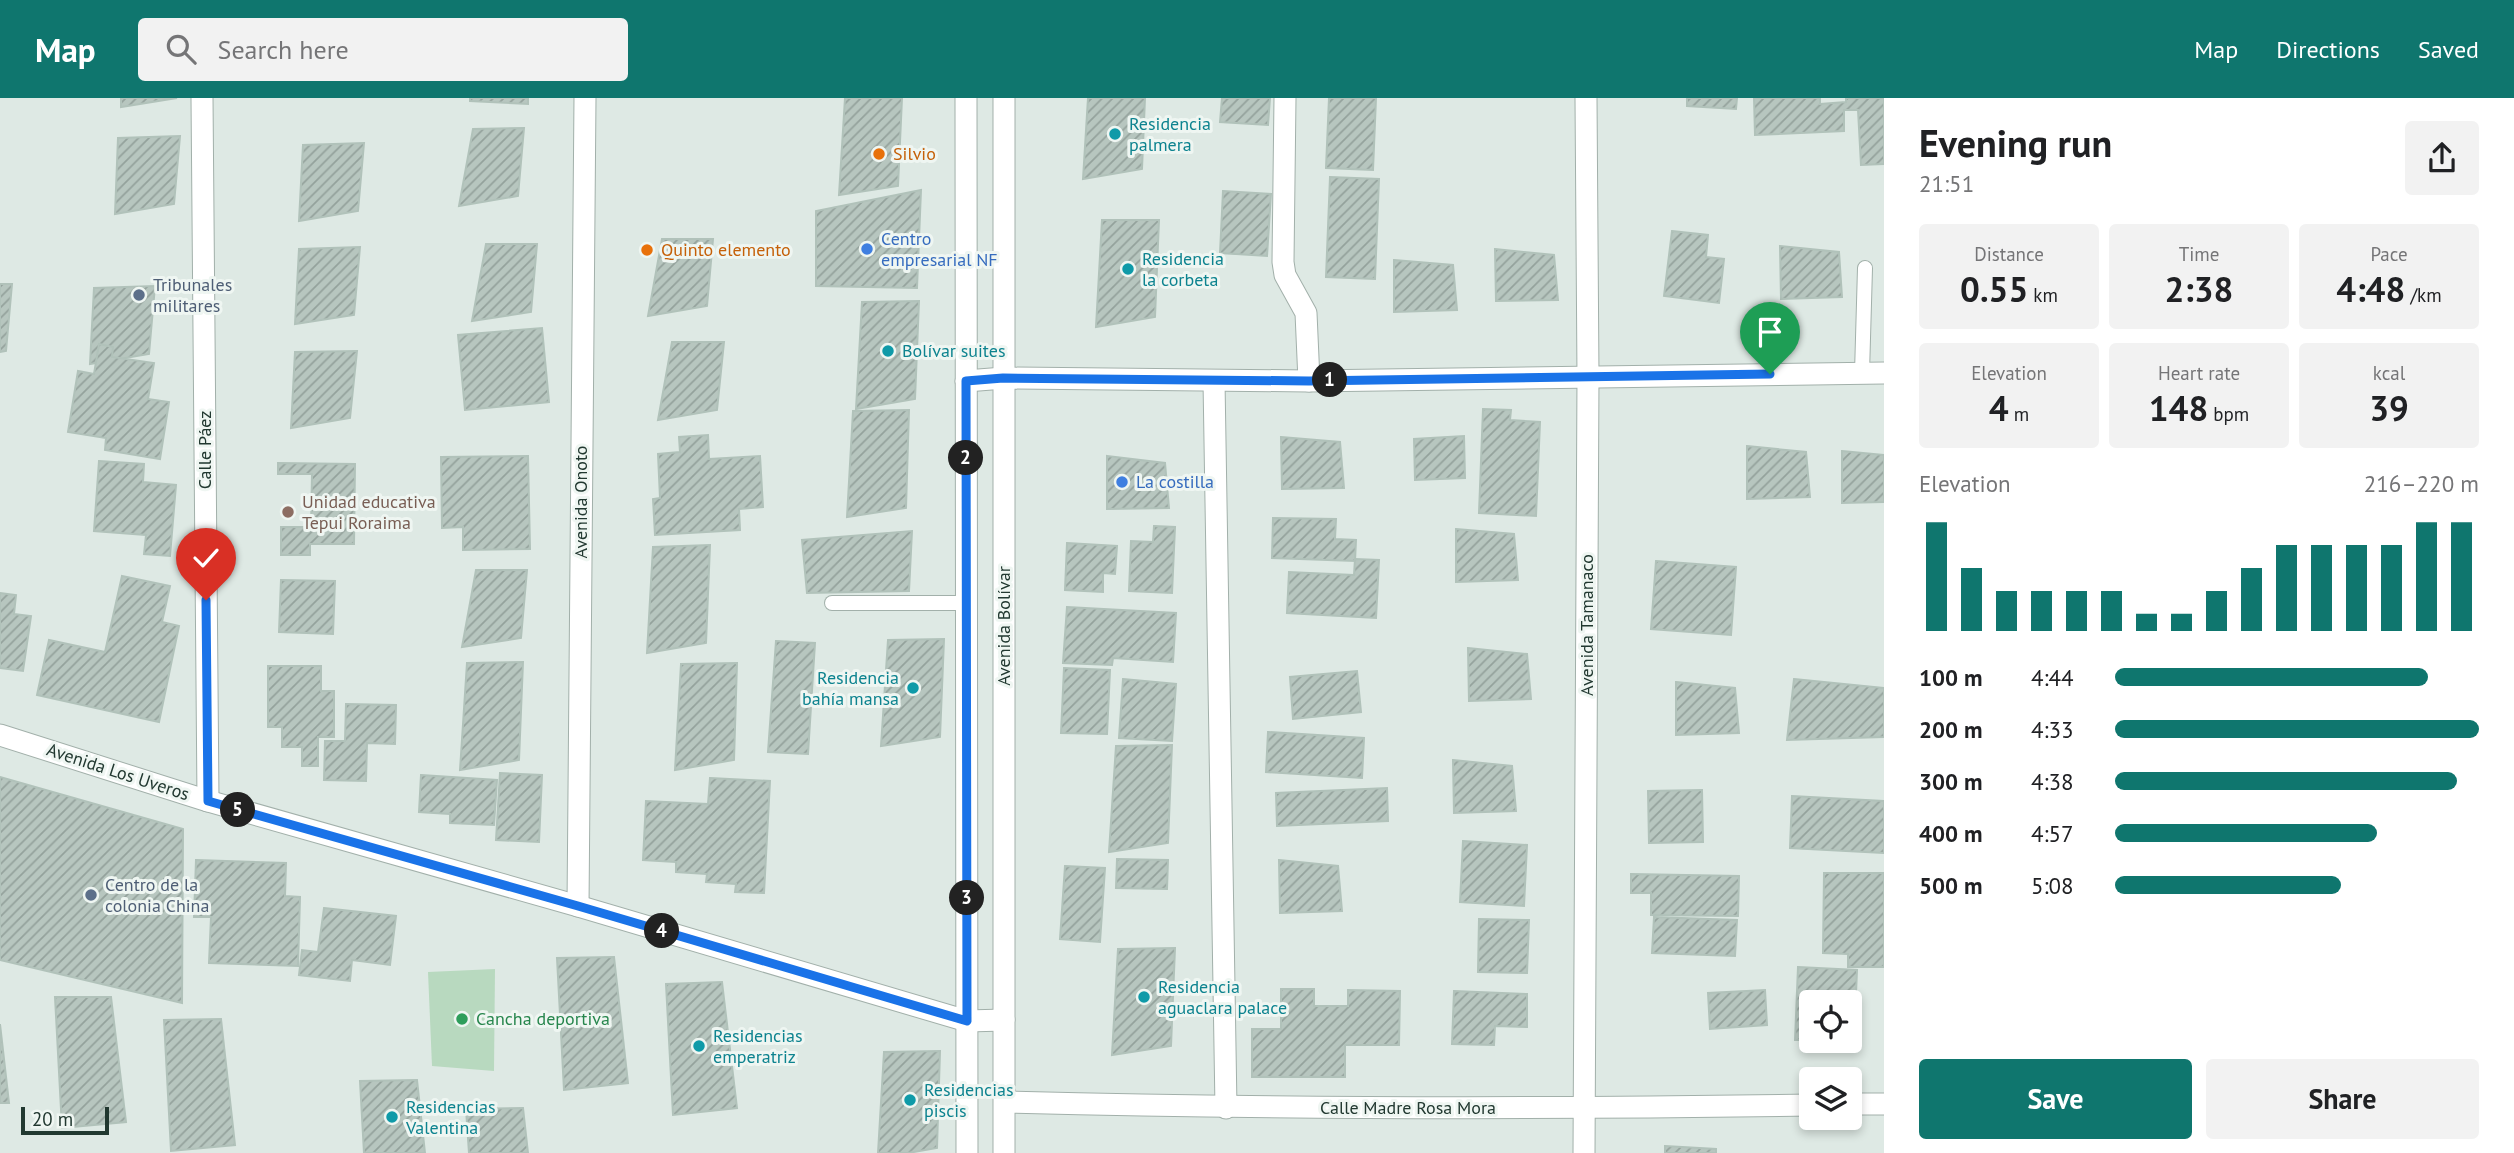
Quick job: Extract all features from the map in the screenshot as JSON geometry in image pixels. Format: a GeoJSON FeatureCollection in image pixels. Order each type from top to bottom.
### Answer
{"type":"FeatureCollection","features":[{"type":"Feature","properties":{"kind":"street","name":"Calle Páez"},"geometry":{"type":"LineString","coordinates":[[202,98],[208,801]]}},
{"type":"Feature","properties":{"kind":"street","name":"Avenida Onoto"},"geometry":{"type":"LineString","coordinates":[[578,906],[585,98]]}},
{"type":"Feature","properties":{"kind":"street"},"geometry":{"type":"LineString","coordinates":[[966,98],[967,1153]]}},
{"type":"Feature","properties":{"kind":"street","name":"Avenida Bolívar"},"geometry":{"type":"LineString","coordinates":[[1004,98],[1004,1153]]}},
{"type":"Feature","properties":{"kind":"street"},"geometry":{"type":"LineString","coordinates":[[1285,98],[1283,262],[1285,275],[1306,313],[1309,381]]}},
{"type":"Feature","properties":{"kind":"street","name":"Avenida Tamanaco"},"geometry":{"type":"LineString","coordinates":[[1584,1153],[1588,377],[1586,98]]}},
{"type":"Feature","properties":{"kind":"street"},"geometry":{"type":"LineString","coordinates":[[966,381],[1003,378],[1309,381],[1884,373]]}},
{"type":"Feature","properties":{"kind":"street"},"geometry":{"type":"LineString","coordinates":[[1214,381],[1226,1108]]}},
{"type":"Feature","properties":{"kind":"street","name":"Avenida Los Uveros"},"geometry":{"type":"LineString","coordinates":[[0,735],[208,801],[578,906],[967,1021],[1004,1020]]}},
{"type":"Feature","properties":{"kind":"street","name":"Calle Madre Rosa Mora"},"geometry":{"type":"LineString","coordinates":[[1005,1102],[1226,1108],[1799,1105]]}},
{"type":"Feature","properties":{"kind":"street"},"geometry":{"type":"LineString","coordinates":[[1862,1104],[1884,1104]]}},
{"type":"Feature","properties":{"kind":"lane"},"geometry":{"type":"LineString","coordinates":[[1862,373],[1866,268]]}},
{"type":"Feature","properties":{"kind":"lane"},"geometry":{"type":"LineString","coordinates":[[832,603],[967,603]]}},
{"type":"Feature","properties":{"kind":"green space","name":"Cancha deportiva"},"geometry":{"type":"Polygon","coordinates":[[[495,969],[494,1071],[432,1066],[428,972],[495,969]]]}},
{"type":"Feature","properties":{"kind":"building"},"geometry":{"type":"Polygon","coordinates":[[[121,98],[177,98],[121,107],[121,98]]]}},
{"type":"Feature","properties":{"kind":"building"},"geometry":{"type":"Polygon","coordinates":[[[470,98],[528,98],[528,104],[470,101],[470,98]]]}},
{"type":"Feature","properties":{"kind":"building"},"geometry":{"type":"Polygon","coordinates":[[[845,98],[902,98],[898,186],[839,195],[845,98]]]}},
{"type":"Feature","properties":{"kind":"building","name":"Residencia palmera"},"geometry":{"type":"Polygon","coordinates":[[[1088,98],[1145,98],[1142,169],[1083,179],[1088,98]]]}},
{"type":"Feature","properties":{"kind":"building"},"geometry":{"type":"Polygon","coordinates":[[[1222,98],[1270,98],[1268,125],[1220,122],[1222,98]]]}},
{"type":"Feature","properties":{"kind":"building"},"geometry":{"type":"Polygon","coordinates":[[[1329,98],[1376,98],[1373,170],[1326,168],[1329,98]]]}},
{"type":"Feature","properties":{"kind":"building"},"geometry":{"type":"Polygon","coordinates":[[[1687,98],[1737,98],[1736,109],[1687,106],[1687,98]]]}},
{"type":"Feature","properties":{"kind":"building"},"geometry":{"type":"Polygon","coordinates":[[[1754,98],[1820,98],[1820,104],[1846,102],[1846,98],[1884,98],[1884,164],[1861,165],[1858,110],[1844,110],[1844,131],[1755,135],[1754,98]]]}},
{"type":"Feature","properties":{"kind":"building"},"geometry":{"type":"Polygon","coordinates":[[[524,128],[518,196],[459,206],[473,129],[524,128]]]}},
{"type":"Feature","properties":{"kind":"building"},"geometry":{"type":"Polygon","coordinates":[[[180,136],[174,204],[115,214],[118,138],[180,136]]]}},
{"type":"Feature","properties":{"kind":"building"},"geometry":{"type":"Polygon","coordinates":[[[364,143],[358,211],[299,221],[303,145],[364,143]]]}},
{"type":"Feature","properties":{"kind":"building"},"geometry":{"type":"Polygon","coordinates":[[[1330,177],[1379,179],[1375,279],[1326,277],[1330,177]]]}},
{"type":"Feature","properties":{"kind":"building","name":"Centro empresarial NF"},"geometry":{"type":"Polygon","coordinates":[[[921,190],[917,288],[816,286],[816,211],[921,190]]]}},
{"type":"Feature","properties":{"kind":"building"},"geometry":{"type":"Polygon","coordinates":[[[1223,191],[1271,194],[1267,256],[1220,253],[1223,191]]]}},
{"type":"Feature","properties":{"kind":"building","name":"Residencia la corbeta"},"geometry":{"type":"Polygon","coordinates":[[[1102,220],[1159,220],[1155,317],[1096,327],[1102,220]]]}},
{"type":"Feature","properties":{"kind":"building"},"geometry":{"type":"Polygon","coordinates":[[[1672,231],[1708,235],[1706,257],[1724,259],[1719,303],[1664,296],[1672,231]]]}},
{"type":"Feature","properties":{"kind":"building"},"geometry":{"type":"Polygon","coordinates":[[[662,239],[713,239],[707,306],[648,316],[662,239]]]}},
{"type":"Feature","properties":{"kind":"building"},"geometry":{"type":"Polygon","coordinates":[[[486,244],[537,244],[531,312],[472,321],[486,244]]]}},
{"type":"Feature","properties":{"kind":"building"},"geometry":{"type":"Polygon","coordinates":[[[1780,246],[1839,252],[1842,297],[1781,299],[1780,246]]]}},
{"type":"Feature","properties":{"kind":"building"},"geometry":{"type":"Polygon","coordinates":[[[360,247],[354,315],[295,324],[299,249],[360,247]]]}},
{"type":"Feature","properties":{"kind":"building"},"geometry":{"type":"Polygon","coordinates":[[[1495,249],[1554,255],[1558,300],[1496,301],[1495,249]]]}},
{"type":"Feature","properties":{"kind":"building"},"geometry":{"type":"Polygon","coordinates":[[[1394,260],[1453,265],[1457,310],[1394,312],[1394,260]]]}},
{"type":"Feature","properties":{"kind":"building"},"geometry":{"type":"Polygon","coordinates":[[[0,284],[12,284],[6,351],[0,352],[0,284]]]}},
{"type":"Feature","properties":{"kind":"building"},"geometry":{"type":"Polygon","coordinates":[[[155,286],[149,354],[90,364],[94,288],[155,286]]]}},
{"type":"Feature","properties":{"kind":"building","name":"Bolívar suites"},"geometry":{"type":"Polygon","coordinates":[[[919,301],[915,399],[856,409],[862,302],[919,301]]]}},
{"type":"Feature","properties":{"kind":"building"},"geometry":{"type":"Polygon","coordinates":[[[542,328],[549,402],[465,410],[458,335],[542,328]]]}},
{"type":"Feature","properties":{"kind":"building"},"geometry":{"type":"Polygon","coordinates":[[[672,342],[724,342],[717,410],[658,420],[672,342]]]}},
{"type":"Feature","properties":{"kind":"building"},"geometry":{"type":"Polygon","coordinates":[[[99,344],[113,347],[112,357],[154,363],[148,399],[169,402],[160,459],[105,450],[106,438],[68,432],[78,371],[94,374],[99,344]]]}},
{"type":"Feature","properties":{"kind":"building"},"geometry":{"type":"Polygon","coordinates":[[[357,351],[350,418],[291,428],[295,352],[357,351]]]}},
{"type":"Feature","properties":{"kind":"building"},"geometry":{"type":"Polygon","coordinates":[[[1483,409],[1511,410],[1510,420],[1540,422],[1536,516],[1479,513],[1483,409]]]}},
{"type":"Feature","properties":{"kind":"building"},"geometry":{"type":"Polygon","coordinates":[[[909,410],[906,508],[847,517],[853,411],[909,410]]]}},
{"type":"Feature","properties":{"kind":"building"},"geometry":{"type":"Polygon","coordinates":[[[708,435],[709,459],[760,456],[763,507],[739,509],[740,530],[655,535],[653,499],[660,498],[658,454],[680,452],[679,437],[708,435]]]}},
{"type":"Feature","properties":{"kind":"building"},"geometry":{"type":"Polygon","coordinates":[[[1464,436],[1465,478],[1415,480],[1414,439],[1464,436]]]}},
{"type":"Feature","properties":{"kind":"building"},"geometry":{"type":"Polygon","coordinates":[[[1281,437],[1340,442],[1344,488],[1282,489],[1281,437]]]}},
{"type":"Feature","properties":{"kind":"building"},"geometry":{"type":"Polygon","coordinates":[[[1747,446],[1806,452],[1810,497],[1747,499],[1747,446]]]}},
{"type":"Feature","properties":{"kind":"building"},"geometry":{"type":"Polygon","coordinates":[[[1842,451],[1884,455],[1884,502],[1842,503],[1842,451]]]}},
{"type":"Feature","properties":{"kind":"building"},"geometry":{"type":"Polygon","coordinates":[[[528,456],[530,549],[463,550],[463,527],[442,528],[441,457],[528,456]]]}},
{"type":"Feature","properties":{"kind":"building"},"geometry":{"type":"Polygon","coordinates":[[[1107,456],[1165,463],[1169,508],[1107,509],[1107,456]]]}},
{"type":"Feature","properties":{"kind":"building"},"geometry":{"type":"Polygon","coordinates":[[[99,461],[144,464],[143,482],[176,485],[170,556],[144,554],[146,535],[94,531],[99,461]]]}},
{"type":"Feature","properties":{"kind":"building"},"geometry":{"type":"Polygon","coordinates":[[[278,463],[355,464],[354,544],[310,544],[310,555],[281,555],[281,527],[311,527],[312,474],[278,474],[278,463]]]}},
{"type":"Feature","properties":{"kind":"building"},"geometry":{"type":"Polygon","coordinates":[[[1273,518],[1336,519],[1335,539],[1356,540],[1355,561],[1272,558],[1273,518]]]}},
{"type":"Feature","properties":{"kind":"building"},"geometry":{"type":"Polygon","coordinates":[[[1154,526],[1175,527],[1172,593],[1129,591],[1131,541],[1153,542],[1154,526]]]}},
{"type":"Feature","properties":{"kind":"building"},"geometry":{"type":"Polygon","coordinates":[[[1456,529],[1514,534],[1518,580],[1456,582],[1456,529]]]}},
{"type":"Feature","properties":{"kind":"building"},"geometry":{"type":"Polygon","coordinates":[[[912,531],[909,591],[807,593],[802,540],[912,531]]]}},
{"type":"Feature","properties":{"kind":"building"},"geometry":{"type":"Polygon","coordinates":[[[1067,543],[1117,546],[1115,574],[1103,573],[1103,592],[1065,590],[1067,543]]]}},
{"type":"Feature","properties":{"kind":"building"},"geometry":{"type":"Polygon","coordinates":[[[710,545],[706,643],[647,653],[653,547],[710,545]]]}},
{"type":"Feature","properties":{"kind":"building"},"geometry":{"type":"Polygon","coordinates":[[[1355,559],[1379,560],[1376,618],[1287,613],[1289,572],[1354,575],[1355,559]]]}},
{"type":"Feature","properties":{"kind":"building"},"geometry":{"type":"Polygon","coordinates":[[[1656,561],[1736,567],[1731,635],[1651,629],[1656,561]]]}},
{"type":"Feature","properties":{"kind":"building"},"geometry":{"type":"Polygon","coordinates":[[[476,570],[527,570],[521,638],[462,647],[476,570]]]}},
{"type":"Feature","properties":{"kind":"building"},"geometry":{"type":"Polygon","coordinates":[[[122,576],[170,586],[162,622],[179,626],[159,722],[37,695],[49,640],[105,652],[122,576]]]}},
{"type":"Feature","properties":{"kind":"building"},"geometry":{"type":"Polygon","coordinates":[[[281,580],[335,581],[333,634],[279,632],[281,580]]]}},
{"type":"Feature","properties":{"kind":"building"},"geometry":{"type":"Polygon","coordinates":[[[0,593],[16,595],[14,614],[31,616],[23,671],[0,668],[0,593]]]}},
{"type":"Feature","properties":{"kind":"building"},"geometry":{"type":"Polygon","coordinates":[[[1067,607],[1176,613],[1173,662],[1113,658],[1112,665],[1063,663],[1067,607]]]}},
{"type":"Feature","properties":{"kind":"building","name":"Residencia bahía mansa"},"geometry":{"type":"Polygon","coordinates":[[[944,639],[940,737],[881,746],[888,640],[944,639]]]}},
{"type":"Feature","properties":{"kind":"building"},"geometry":{"type":"Polygon","coordinates":[[[776,641],[815,643],[808,754],[768,752],[776,641]]]}},
{"type":"Feature","properties":{"kind":"building"},"geometry":{"type":"Polygon","coordinates":[[[1468,648],[1527,654],[1531,699],[1469,701],[1468,648]]]}},
{"type":"Feature","properties":{"kind":"building"},"geometry":{"type":"Polygon","coordinates":[[[523,662],[519,760],[460,770],[467,663],[523,662]]]}},
{"type":"Feature","properties":{"kind":"building"},"geometry":{"type":"Polygon","coordinates":[[[737,663],[734,760],[675,770],[681,664],[737,663]]]}},
{"type":"Feature","properties":{"kind":"building"},"geometry":{"type":"Polygon","coordinates":[[[268,666],[321,666],[321,691],[334,691],[334,737],[318,737],[318,766],[302,766],[302,747],[282,747],[282,727],[268,727],[268,666]]]}},
{"type":"Feature","properties":{"kind":"building"},"geometry":{"type":"Polygon","coordinates":[[[1064,668],[1110,670],[1107,734],[1061,733],[1064,668]]]}},
{"type":"Feature","properties":{"kind":"building"},"geometry":{"type":"Polygon","coordinates":[[[1357,671],[1361,712],[1293,719],[1290,677],[1357,671]]]}},
{"type":"Feature","properties":{"kind":"building"},"geometry":{"type":"Polygon","coordinates":[[[1123,679],[1176,684],[1172,741],[1119,738],[1123,679]]]}},
{"type":"Feature","properties":{"kind":"building"},"geometry":{"type":"Polygon","coordinates":[[[1794,679],[1884,688],[1884,737],[1787,740],[1794,679]]]}},
{"type":"Feature","properties":{"kind":"building"},"geometry":{"type":"Polygon","coordinates":[[[1676,682],[1735,688],[1739,733],[1676,735],[1676,682]]]}},
{"type":"Feature","properties":{"kind":"building"},"geometry":{"type":"Polygon","coordinates":[[[346,704],[396,705],[395,744],[367,743],[366,781],[324,780],[325,741],[345,741],[346,704]]]}},
{"type":"Feature","properties":{"kind":"building"},"geometry":{"type":"Polygon","coordinates":[[[1268,732],[1364,738],[1362,778],[1266,772],[1268,732]]]}},
{"type":"Feature","properties":{"kind":"building"},"geometry":{"type":"Polygon","coordinates":[[[1172,745],[1168,843],[1109,852],[1116,746],[1172,745]]]}},
{"type":"Feature","properties":{"kind":"building"},"geometry":{"type":"Polygon","coordinates":[[[1453,760],[1512,766],[1516,811],[1454,813],[1453,760]]]}},
{"type":"Feature","properties":{"kind":"building"},"geometry":{"type":"Polygon","coordinates":[[[500,773],[542,775],[539,842],[496,840],[500,773]]]}},
{"type":"Feature","properties":{"kind":"building"},"geometry":{"type":"Polygon","coordinates":[[[421,775],[497,780],[494,825],[450,823],[450,814],[419,812],[421,775]]]}},
{"type":"Feature","properties":{"kind":"building","name":"Centro de la colonia China"},"geometry":{"type":"Polygon","coordinates":[[[0,777],[183,829],[182,1003],[0,960],[0,777]]]}},
{"type":"Feature","properties":{"kind":"building"},"geometry":{"type":"Polygon","coordinates":[[[710,778],[770,781],[764,893],[735,892],[736,884],[706,882],[707,874],[676,872],[676,862],[643,860],[646,801],[708,804],[710,778]]]}},
{"type":"Feature","properties":{"kind":"building"},"geometry":{"type":"Polygon","coordinates":[[[1387,788],[1388,821],[1277,826],[1276,793],[1387,788]]]}},
{"type":"Feature","properties":{"kind":"building"},"geometry":{"type":"Polygon","coordinates":[[[1702,790],[1703,842],[1649,843],[1648,791],[1702,790]]]}},
{"type":"Feature","properties":{"kind":"building"},"geometry":{"type":"Polygon","coordinates":[[[1792,796],[1884,801],[1884,853],[1790,848],[1792,796]]]}},
{"type":"Feature","properties":{"kind":"building"},"geometry":{"type":"Polygon","coordinates":[[[1463,841],[1527,845],[1524,906],[1460,902],[1463,841]]]}},
{"type":"Feature","properties":{"kind":"building"},"geometry":{"type":"Polygon","coordinates":[[[1117,859],[1168,860],[1167,889],[1116,888],[1117,859]]]}},
{"type":"Feature","properties":{"kind":"building"},"geometry":{"type":"Polygon","coordinates":[[[196,860],[286,863],[285,896],[300,897],[298,966],[209,963],[211,917],[194,917],[196,860]]]}},
{"type":"Feature","properties":{"kind":"building"},"geometry":{"type":"Polygon","coordinates":[[[1279,860],[1338,866],[1342,911],[1280,913],[1279,860]]]}},
{"type":"Feature","properties":{"kind":"building"},"geometry":{"type":"Polygon","coordinates":[[[1065,866],[1105,868],[1100,942],[1060,939],[1065,866]]]}},
{"type":"Feature","properties":{"kind":"building"},"geometry":{"type":"Polygon","coordinates":[[[1824,873],[1884,873],[1884,967],[1848,967],[1848,954],[1823,953],[1824,873]]]}},
{"type":"Feature","properties":{"kind":"building"},"geometry":{"type":"Polygon","coordinates":[[[1631,874],[1739,876],[1738,916],[1651,915],[1651,893],[1631,893],[1631,874]]]}},
{"type":"Feature","properties":{"kind":"building"},"geometry":{"type":"Polygon","coordinates":[[[324,908],[396,916],[390,965],[352,960],[350,981],[299,975],[302,950],[318,952],[324,908]]]}},
{"type":"Feature","properties":{"kind":"building"},"geometry":{"type":"Polygon","coordinates":[[[1654,917],[1737,920],[1735,956],[1652,953],[1654,917]]]}},
{"type":"Feature","properties":{"kind":"building"},"geometry":{"type":"Polygon","coordinates":[[[1479,919],[1529,920],[1527,973],[1478,972],[1479,919]]]}},
{"type":"Feature","properties":{"kind":"building","name":"Residencia aguaclara palace"},"geometry":{"type":"Polygon","coordinates":[[[1175,948],[1171,1046],[1112,1055],[1118,949],[1175,948]]]}},
{"type":"Feature","properties":{"kind":"building"},"geometry":{"type":"Polygon","coordinates":[[[614,957],[628,1083],[564,1090],[557,958],[614,957]]]}},
{"type":"Feature","properties":{"kind":"building"},"geometry":{"type":"Polygon","coordinates":[[[1798,967],[1857,970],[1856,990],[1799,990],[1799,1040],[1795,1040],[1798,967]]]}},
{"type":"Feature","properties":{"kind":"building","name":"Residencias emperatriz"},"geometry":{"type":"Polygon","coordinates":[[[722,982],[737,1108],[673,1115],[666,984],[722,982]]]}},
{"type":"Feature","properties":{"kind":"building"},"geometry":{"type":"Polygon","coordinates":[[[1281,989],[1314,989],[1314,1006],[1348,1006],[1348,990],[1400,991],[1399,1045],[1345,1045],[1345,1077],[1252,1077],[1252,1029],[1281,1029],[1281,989]]]}},
{"type":"Feature","properties":{"kind":"building"},"geometry":{"type":"Polygon","coordinates":[[[1765,990],[1767,1025],[1710,1029],[1708,993],[1765,990]]]}},
{"type":"Feature","properties":{"kind":"building"},"geometry":{"type":"Polygon","coordinates":[[[1454,991],[1527,994],[1527,1027],[1495,1026],[1494,1045],[1452,1044],[1454,991]]]}},
{"type":"Feature","properties":{"kind":"building"},"geometry":{"type":"Polygon","coordinates":[[[55,997],[111,997],[126,1122],[62,1128],[55,997]]]}},
{"type":"Feature","properties":{"kind":"building"},"geometry":{"type":"Polygon","coordinates":[[[221,1019],[235,1145],[171,1151],[164,1020],[221,1019]]]}},
{"type":"Feature","properties":{"kind":"building"},"geometry":{"type":"Polygon","coordinates":[[[0,1024],[9,1103],[0,1103],[0,1024]]]}},
{"type":"Feature","properties":{"kind":"building","name":"Residencias piscis"},"geometry":{"type":"Polygon","coordinates":[[[940,1051],[937,1148],[908,1153],[878,1153],[884,1052],[940,1051]]]}},
{"type":"Feature","properties":{"kind":"building","name":"Residencias Valentina"},"geometry":{"type":"Polygon","coordinates":[[[417,1080],[425,1153],[364,1153],[360,1081],[417,1080]]]}},
{"type":"Feature","properties":{"kind":"building"},"geometry":{"type":"Polygon","coordinates":[[[523,1108],[528,1153],[469,1153],[466,1109],[523,1108]]]}},
{"type":"Feature","properties":{"kind":"building"},"geometry":{"type":"Polygon","coordinates":[[[1665,1146],[1716,1149],[1716,1153],[1665,1153],[1665,1146]]]}},
{"type":"Feature","properties":{"kind":"place","name":"Residencia palmera"},"geometry":{"type":"Point","coordinates":[1115,134]}},
{"type":"Feature","properties":{"kind":"place","name":"Silvio"},"geometry":{"type":"Point","coordinates":[879,154]}},
{"type":"Feature","properties":{"kind":"place","name":"Centro empresarial NF"},"geometry":{"type":"Point","coordinates":[867,249]}},
{"type":"Feature","properties":{"kind":"place","name":"Quinto elemento"},"geometry":{"type":"Point","coordinates":[647,250]}},
{"type":"Feature","properties":{"kind":"place","name":"Residencia la corbeta"},"geometry":{"type":"Point","coordinates":[1128,269]}},
{"type":"Feature","properties":{"kind":"place","name":"Tribunales militares"},"geometry":{"type":"Point","coordinates":[139,295]}},
{"type":"Feature","properties":{"kind":"place","name":"Bolívar suites"},"geometry":{"type":"Point","coordinates":[888,351]}},
{"type":"Feature","properties":{"kind":"place","name":"La costilla"},"geometry":{"type":"Point","coordinates":[1122,482]}},
{"type":"Feature","properties":{"kind":"place","name":"Unidad educativa Tepui Roraima"},"geometry":{"type":"Point","coordinates":[288,512]}},
{"type":"Feature","properties":{"kind":"place","name":"Residencia bahía mansa"},"geometry":{"type":"Point","coordinates":[913,688]}},
{"type":"Feature","properties":{"kind":"place","name":"Centro de la colonia China"},"geometry":{"type":"Point","coordinates":[91,895]}},
{"type":"Feature","properties":{"kind":"place","name":"Residencia aguaclara palace"},"geometry":{"type":"Point","coordinates":[1144,997]}},
{"type":"Feature","properties":{"kind":"place","name":"Cancha deportiva"},"geometry":{"type":"Point","coordinates":[462,1019]}},
{"type":"Feature","properties":{"kind":"place","name":"Residencias emperatriz"},"geometry":{"type":"Point","coordinates":[699,1046]}},
{"type":"Feature","properties":{"kind":"place","name":"Residencias piscis"},"geometry":{"type":"Point","coordinates":[910,1100]}},
{"type":"Feature","properties":{"kind":"place","name":"Residencias Valentina"},"geometry":{"type":"Point","coordinates":[392,1117]}},
{"type":"Feature","properties":{"kind":"route"},"geometry":{"type":"LineString","coordinates":[[206,600],[208,801],[578,906],[967,1021],[966,381],[1003,378],[1309,381],[1770,374]]}}]}
